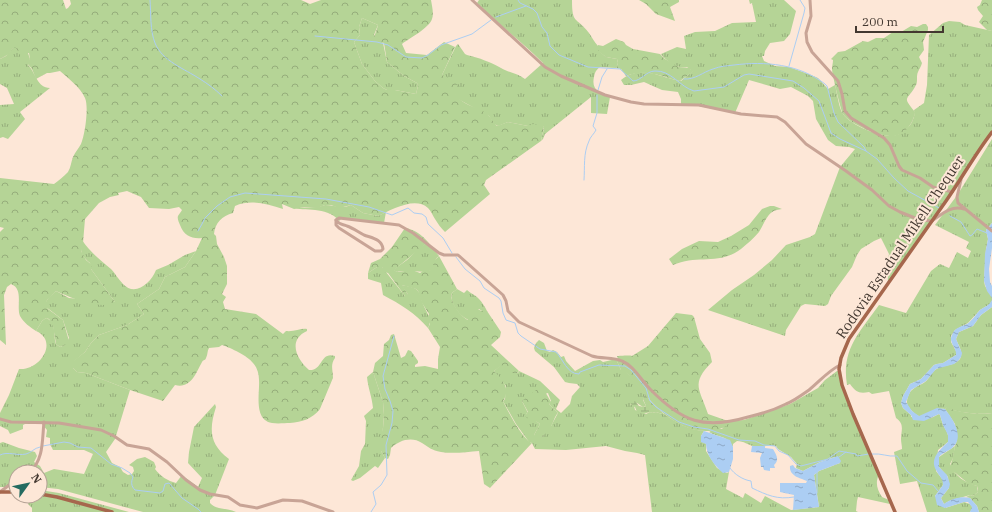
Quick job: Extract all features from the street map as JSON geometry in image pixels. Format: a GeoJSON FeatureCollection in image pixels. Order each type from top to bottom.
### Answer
{"type":"FeatureCollection","features":[{"type":"Feature","properties":{"kind":"main road","name":"Rodovia Estadual Mikell Chequer"},"geometry":{"type":"LineString","coordinates":[[895,512],[847,398],[840,374],[841,358],[849,339],[932,221],[961,179],[972,159],[992,132]]}},
{"type":"Feature","properties":{"kind":"main road"},"geometry":{"type":"LineString","coordinates":[[48,495],[112,512]]}},
{"type":"Feature","properties":{"kind":"street"},"geometry":{"type":"LineString","coordinates":[[472,0],[545,67],[561,76],[605,95],[644,104],[687,104],[741,114],[777,117],[785,122],[806,144],[872,190],[889,206],[900,212],[920,220],[932,221],[955,207],[964,209]]}},
{"type":"Feature","properties":{"kind":"street"},"geometry":{"type":"LineString","coordinates":[[810,0],[812,16],[806,33],[807,42],[812,52],[838,81],[846,114],[884,138],[890,145],[902,170],[916,175],[933,187],[952,192]]}},
{"type":"Feature","properties":{"kind":"street"},"geometry":{"type":"LineString","coordinates":[[961,179],[957,201],[964,209],[992,231]]}},
{"type":"Feature","properties":{"kind":"street"},"geometry":{"type":"LineString","coordinates":[[336,220],[339,218],[399,225],[413,233],[439,253],[444,255],[458,255],[503,295],[508,310],[519,322],[592,356],[614,359],[627,364],[636,372],[650,389],[674,410],[692,420],[703,423],[725,423],[761,414],[785,405],[809,390],[832,369],[840,365]]}},
{"type":"Feature","properties":{"kind":"street"},"geometry":{"type":"LineString","coordinates":[[336,220],[339,224],[346,225],[364,235],[375,238],[381,244],[383,249],[381,251],[377,251],[358,241],[339,228],[336,225],[336,220]]}},
{"type":"Feature","properties":{"kind":"street"},"geometry":{"type":"LineString","coordinates":[[0,419],[11,422],[59,423],[95,428],[114,436],[127,445],[145,447],[156,453],[186,480],[200,490],[210,494],[227,497],[240,506],[257,508],[284,500],[302,502],[333,512]]}},
{"type":"Feature","properties":{"kind":"street"},"geometry":{"type":"LineString","coordinates":[[36,464],[39,460],[42,446],[44,422]]}},
{"type":"Feature","properties":{"kind":"green space"},"geometry":{"type":"Polygon","coordinates":[[[0,0],[63,0],[66,9],[71,4],[70,0],[301,0],[310,4],[321,0],[431,0],[433,17],[427,26],[402,44],[406,53],[427,55],[444,42],[455,47],[442,75],[455,81],[458,87],[455,93],[458,98],[466,104],[481,110],[490,117],[497,126],[508,122],[528,126],[533,124],[544,127],[541,141],[486,180],[484,185],[490,194],[445,232],[428,208],[417,203],[403,205],[378,216],[363,213],[351,205],[339,208],[331,205],[325,205],[317,208],[305,207],[294,209],[282,204],[283,209],[265,204],[247,203],[235,206],[233,213],[220,220],[216,226],[214,234],[227,266],[227,284],[222,294],[226,297],[223,302],[225,309],[256,314],[283,334],[286,331],[307,329],[307,331],[297,339],[296,350],[301,361],[309,370],[317,368],[327,356],[335,356],[332,365],[333,378],[320,409],[310,418],[299,422],[272,423],[266,421],[262,417],[260,411],[258,371],[251,360],[222,345],[219,347],[209,348],[206,359],[202,362],[192,379],[185,385],[175,385],[163,401],[86,373],[77,372],[73,368],[72,362],[85,352],[99,335],[127,325],[144,314],[137,304],[159,289],[165,277],[185,267],[196,251],[202,238],[189,236],[184,232],[178,219],[178,216],[182,210],[179,207],[169,209],[149,208],[141,197],[127,191],[118,193],[119,195],[110,197],[99,203],[85,219],[81,251],[86,260],[92,265],[91,269],[115,302],[102,305],[94,304],[56,291],[47,300],[46,305],[48,309],[63,320],[69,341],[60,347],[56,344],[53,326],[49,319],[46,318],[42,321],[36,331],[27,325],[20,316],[19,294],[15,286],[11,284],[7,287],[4,295],[6,345],[0,340],[0,232],[4,228],[0,227],[0,178],[54,184],[68,172],[72,159],[81,144],[87,108],[85,98],[80,90],[60,71],[47,73],[36,79],[32,69],[27,63],[30,59],[29,53],[21,56],[16,48],[13,48],[9,54],[0,59],[0,0]],[[362,18],[359,27],[360,35],[354,42],[362,64],[375,81],[383,88],[387,90],[416,94],[418,86],[417,83],[404,76],[387,62],[384,43],[375,39],[378,25],[362,18]]]}},
{"type":"Feature","properties":{"kind":"green space"},"geometry":{"type":"Polygon","coordinates":[[[479,0],[572,0],[574,17],[589,33],[598,46],[599,51],[606,57],[617,59],[618,63],[616,68],[600,67],[596,71],[593,81],[597,90],[610,97],[607,114],[591,113],[591,97],[545,134],[541,141],[544,128],[543,126],[528,126],[508,122],[498,126],[494,124],[489,116],[458,99],[442,75],[458,44],[465,54],[489,62],[525,79],[543,63],[477,3],[479,0]]]}},
{"type":"Feature","properties":{"kind":"green space"},"geometry":{"type":"Polygon","coordinates":[[[639,0],[679,0],[679,2],[670,7],[675,21],[656,14],[646,4],[639,0]]]}},
{"type":"Feature","properties":{"kind":"green space"},"geometry":{"type":"Polygon","coordinates":[[[749,0],[784,0],[796,11],[790,34],[784,41],[770,43],[764,56],[762,56],[764,61],[775,66],[789,67],[818,78],[828,89],[835,85],[840,108],[847,118],[866,130],[887,136],[896,135],[907,129],[913,120],[914,110],[924,103],[927,85],[929,35],[943,23],[949,21],[960,22],[965,25],[992,31],[992,131],[954,191],[888,283],[887,263],[889,254],[881,238],[861,249],[852,267],[831,296],[828,304],[825,306],[805,304],[801,306],[786,330],[785,336],[708,310],[772,260],[786,245],[815,234],[840,167],[855,149],[836,146],[828,140],[816,119],[813,101],[808,96],[791,87],[780,89],[749,80],[735,113],[681,104],[681,99],[678,92],[662,90],[644,82],[624,85],[621,80],[628,75],[643,72],[681,81],[694,70],[672,64],[661,54],[677,47],[686,49],[684,36],[695,32],[715,31],[732,23],[756,22],[752,3],[750,4],[749,0]]]}},
{"type":"Feature","properties":{"kind":"green space"},"geometry":{"type":"Polygon","coordinates":[[[982,0],[992,0],[992,31],[987,30],[979,22],[983,16],[977,7],[980,5],[982,0]]]}},
{"type":"Feature","properties":{"kind":"green space"},"geometry":{"type":"Polygon","coordinates":[[[362,18],[378,25],[374,35],[383,43],[387,62],[404,76],[417,83],[418,86],[416,94],[387,90],[383,88],[375,81],[362,64],[354,42],[360,35],[359,27],[362,18]]]}},
{"type":"Feature","properties":{"kind":"green space"},"geometry":{"type":"Polygon","coordinates":[[[926,24],[928,30],[923,42],[924,50],[919,57],[922,63],[917,74],[917,83],[907,98],[908,103],[915,112],[913,120],[908,127],[905,131],[898,135],[888,136],[866,130],[852,122],[843,114],[832,72],[833,60],[831,59],[838,52],[845,51],[863,41],[868,42],[876,38],[884,38],[893,32],[901,32],[911,26],[917,27],[926,24]]]}},
{"type":"Feature","properties":{"kind":"green space"},"geometry":{"type":"Polygon","coordinates":[[[616,39],[624,42],[633,49],[660,54],[665,59],[679,67],[695,70],[680,81],[647,73],[626,76],[621,69],[616,68],[618,63],[617,59],[606,57],[598,51],[598,45],[603,46],[616,39]]]}},
{"type":"Feature","properties":{"kind":"green space"},"geometry":{"type":"Polygon","coordinates":[[[13,48],[28,53],[30,59],[28,65],[39,83],[42,86],[50,88],[20,112],[25,119],[8,139],[3,137],[0,138],[0,105],[14,104],[7,88],[0,84],[0,59],[6,56],[13,48]]]}},
{"type":"Feature","properties":{"kind":"green space"},"geometry":{"type":"Polygon","coordinates":[[[992,139],[992,223],[986,230],[988,239],[984,281],[985,286],[992,297],[992,301],[980,310],[968,323],[955,330],[951,336],[951,342],[956,351],[956,355],[943,363],[934,365],[921,379],[910,384],[901,403],[903,408],[911,415],[911,417],[931,418],[939,414],[940,415],[949,439],[948,442],[938,450],[936,471],[943,480],[943,485],[935,496],[945,508],[964,502],[970,504],[973,508],[970,512],[927,512],[917,481],[900,484],[894,452],[902,449],[902,425],[896,418],[889,391],[872,394],[869,392],[863,393],[856,391],[850,384],[847,385],[847,361],[849,351],[859,333],[879,305],[906,313],[931,271],[940,264],[949,268],[957,252],[968,258],[971,251],[966,248],[969,242],[935,225],[958,194],[992,139]]]}},
{"type":"Feature","properties":{"kind":"green space"},"geometry":{"type":"Polygon","coordinates":[[[325,205],[341,207],[351,205],[363,213],[378,216],[386,212],[384,223],[341,219],[339,221],[330,214],[324,212],[294,209],[325,205]]]}},
{"type":"Feature","properties":{"kind":"green space"},"geometry":{"type":"Polygon","coordinates":[[[770,206],[782,209],[773,211],[759,232],[741,249],[732,254],[716,259],[691,260],[673,265],[669,259],[682,249],[699,241],[718,242],[731,236],[749,225],[762,209],[770,206]]]}},
{"type":"Feature","properties":{"kind":"green space"},"geometry":{"type":"Polygon","coordinates":[[[405,228],[418,233],[428,242],[394,270],[397,272],[412,270],[420,273],[426,269],[429,271],[433,268],[434,261],[439,256],[457,289],[451,296],[456,308],[465,319],[468,320],[467,315],[477,309],[487,311],[501,332],[500,337],[491,345],[519,371],[514,374],[502,365],[494,371],[505,385],[506,393],[503,401],[508,411],[520,431],[528,441],[532,443],[490,488],[484,484],[479,451],[446,453],[433,450],[418,441],[410,439],[402,441],[391,448],[388,459],[385,458],[381,451],[379,443],[383,428],[383,402],[373,372],[375,363],[383,356],[384,344],[389,340],[391,335],[394,334],[401,358],[405,356],[408,350],[411,351],[418,361],[415,367],[425,366],[438,369],[440,347],[428,328],[430,324],[427,319],[429,314],[422,303],[418,291],[402,285],[409,296],[405,296],[388,273],[384,272],[382,267],[377,267],[368,273],[371,263],[380,259],[392,247],[405,228]]]}},
{"type":"Feature","properties":{"kind":"green space"},"geometry":{"type":"Polygon","coordinates":[[[82,240],[99,259],[111,269],[123,284],[128,288],[133,289],[137,289],[147,284],[156,270],[196,251],[185,267],[165,277],[159,289],[137,304],[144,314],[127,325],[99,335],[85,352],[73,362],[73,368],[77,372],[86,373],[130,390],[115,439],[106,452],[112,463],[120,467],[123,472],[128,475],[132,474],[134,471],[133,467],[129,465],[137,459],[145,457],[154,462],[156,467],[155,469],[167,480],[176,483],[182,475],[198,487],[202,478],[188,463],[194,427],[215,404],[216,407],[212,422],[212,436],[218,448],[229,459],[215,495],[210,500],[210,503],[215,507],[236,512],[143,512],[58,489],[48,488],[48,471],[54,469],[84,474],[93,454],[84,450],[53,450],[50,444],[50,438],[46,437],[47,430],[42,424],[25,424],[23,425],[23,429],[10,434],[8,430],[0,426],[0,413],[19,369],[34,365],[44,354],[46,341],[43,336],[36,331],[42,321],[46,318],[52,322],[56,344],[60,347],[67,342],[69,338],[63,320],[46,307],[48,298],[56,291],[69,298],[115,302],[91,269],[90,263],[85,259],[81,251],[82,240]]]}},
{"type":"Feature","properties":{"kind":"green space"},"geometry":{"type":"Polygon","coordinates":[[[428,242],[439,256],[432,270],[425,272],[397,272],[393,270],[407,260],[428,242]]]}},
{"type":"Feature","properties":{"kind":"green space"},"geometry":{"type":"Polygon","coordinates":[[[377,267],[382,267],[405,296],[408,296],[408,294],[401,285],[414,288],[418,291],[430,322],[428,328],[407,309],[383,295],[381,283],[368,279],[368,273],[377,267]]]}},
{"type":"Feature","properties":{"kind":"green space"},"geometry":{"type":"Polygon","coordinates":[[[457,289],[464,293],[467,290],[476,296],[487,311],[482,311],[479,309],[469,320],[462,316],[452,301],[452,293],[457,289]]]}},
{"type":"Feature","properties":{"kind":"green space"},"geometry":{"type":"Polygon","coordinates":[[[992,307],[992,413],[968,413],[955,411],[947,407],[945,409],[937,409],[922,416],[916,414],[907,404],[911,391],[915,387],[925,382],[938,368],[955,363],[960,359],[961,351],[956,339],[959,332],[973,326],[981,315],[992,307]]]}},
{"type":"Feature","properties":{"kind":"green space"},"geometry":{"type":"Polygon","coordinates":[[[676,313],[692,315],[694,317],[700,339],[710,353],[712,362],[701,376],[699,387],[708,414],[728,421],[726,426],[720,429],[709,431],[695,430],[674,421],[657,407],[628,374],[621,370],[616,359],[618,359],[617,356],[632,356],[648,346],[676,313]]]}},
{"type":"Feature","properties":{"kind":"green space"},"geometry":{"type":"Polygon","coordinates":[[[539,340],[544,343],[547,351],[550,352],[553,350],[561,357],[564,356],[566,361],[575,371],[593,361],[600,360],[603,362],[616,359],[621,370],[625,370],[645,394],[643,400],[646,406],[643,407],[637,403],[630,404],[634,406],[635,410],[646,414],[656,412],[664,414],[687,427],[704,431],[701,436],[706,444],[706,451],[717,468],[727,473],[729,472],[726,489],[743,498],[745,493],[761,503],[765,496],[791,510],[819,507],[814,475],[819,471],[840,463],[835,457],[820,462],[803,471],[796,468],[797,464],[791,457],[778,449],[776,446],[753,446],[737,441],[733,444],[733,447],[728,440],[709,432],[714,429],[722,429],[728,421],[744,420],[790,404],[818,388],[825,380],[837,371],[841,371],[842,386],[879,474],[877,480],[878,489],[882,497],[889,500],[890,504],[858,497],[856,511],[858,512],[652,512],[645,455],[606,446],[566,450],[535,449],[532,443],[529,442],[516,424],[503,401],[505,399],[506,386],[494,371],[502,364],[518,373],[519,371],[540,381],[560,400],[556,409],[561,413],[570,404],[572,396],[580,387],[577,384],[565,382],[554,367],[535,351],[534,348],[539,340]],[[548,393],[522,401],[528,413],[526,414],[540,424],[534,435],[542,437],[551,426],[558,413],[549,404],[551,401],[548,393]]]}},
{"type":"Feature","properties":{"kind":"green space"},"geometry":{"type":"Polygon","coordinates":[[[373,372],[383,402],[384,415],[381,451],[385,458],[378,468],[375,466],[360,478],[353,481],[351,480],[359,466],[361,451],[365,444],[366,421],[364,416],[373,408],[367,377],[373,372]]]}},
{"type":"Feature","properties":{"kind":"green space"},"geometry":{"type":"Polygon","coordinates":[[[543,388],[551,402],[549,404],[558,413],[551,428],[542,437],[536,438],[534,435],[540,424],[528,419],[525,416],[528,412],[522,401],[536,390],[543,388]]]}},
{"type":"Feature","properties":{"kind":"green space"},"geometry":{"type":"Polygon","coordinates":[[[645,394],[664,414],[650,412],[643,414],[637,412],[635,407],[632,406],[630,402],[635,401],[639,406],[646,406],[643,399],[645,394]]]}},
{"type":"Feature","properties":{"kind":"green space"},"geometry":{"type":"Polygon","coordinates":[[[947,406],[962,412],[975,414],[992,413],[992,512],[979,512],[977,506],[970,498],[966,497],[970,495],[973,496],[978,492],[977,486],[969,484],[949,469],[957,440],[955,424],[945,409],[947,406]]]}},
{"type":"Feature","properties":{"kind":"green space"},"geometry":{"type":"Polygon","coordinates":[[[3,442],[35,452],[37,456],[34,462],[37,464],[8,464],[8,487],[0,487],[0,443],[3,442]]]}},
{"type":"Feature","properties":{"kind":"green space"},"geometry":{"type":"Polygon","coordinates":[[[955,446],[953,458],[950,464],[952,469],[958,476],[968,483],[977,486],[978,492],[973,496],[970,495],[944,504],[941,498],[949,488],[948,477],[939,467],[939,457],[955,446]]]}},
{"type":"Feature","properties":{"kind":"green space"},"geometry":{"type":"Polygon","coordinates":[[[48,491],[129,512],[32,512],[32,508],[28,504],[48,504],[48,491]]]}},
{"type":"Feature","properties":{"kind":"water"},"geometry":{"type":"Polygon","coordinates":[[[992,223],[992,248],[989,269],[990,282],[992,286],[992,298],[987,291],[984,281],[985,254],[988,239],[986,230],[992,223]]]}},
{"type":"Feature","properties":{"kind":"water"},"geometry":{"type":"Polygon","coordinates":[[[992,300],[992,307],[981,315],[973,326],[959,332],[956,339],[962,353],[958,361],[954,364],[936,369],[926,381],[911,390],[906,402],[912,411],[919,416],[937,408],[945,409],[956,427],[958,437],[957,442],[952,448],[939,457],[939,467],[947,475],[950,484],[949,488],[941,498],[944,504],[956,498],[970,498],[977,506],[979,512],[970,512],[972,507],[968,502],[945,508],[937,505],[935,496],[943,483],[934,466],[934,462],[939,451],[948,442],[948,435],[940,415],[939,414],[924,421],[913,420],[911,415],[903,408],[901,403],[910,384],[921,379],[934,365],[943,363],[956,355],[951,340],[953,332],[969,323],[980,310],[988,305],[992,300]]]}},
{"type":"Feature","properties":{"kind":"water"},"geometry":{"type":"Polygon","coordinates":[[[704,431],[730,440],[733,447],[733,459],[729,472],[723,473],[717,467],[706,448],[706,444],[701,442],[701,436],[704,431]]]}},
{"type":"Feature","properties":{"kind":"water"},"geometry":{"type":"Polygon","coordinates":[[[752,446],[765,446],[765,448],[773,449],[777,459],[774,465],[775,468],[770,468],[770,471],[764,470],[763,467],[761,467],[760,458],[762,453],[751,452],[752,446]]]}},
{"type":"Feature","properties":{"kind":"water"},"geometry":{"type":"Polygon","coordinates":[[[838,456],[841,461],[840,463],[819,471],[814,475],[819,507],[793,510],[794,495],[780,492],[780,483],[806,483],[807,481],[798,478],[793,474],[790,466],[793,465],[795,468],[803,471],[820,462],[838,456]]]}},
{"type":"Feature","properties":{"kind":"waterway"},"geometry":{"type":"LineString","coordinates":[[150,0],[152,33],[158,49],[168,60],[194,75],[222,96]]}},
{"type":"Feature","properties":{"kind":"waterway"},"geometry":{"type":"LineString","coordinates":[[518,0],[520,3],[533,9],[537,13],[542,27],[547,33],[550,46],[559,55],[588,67],[620,69],[633,81],[636,81],[652,71],[661,71],[666,73],[684,86],[694,91],[724,87],[744,75],[749,74],[793,81],[819,101],[831,133],[840,139],[866,151],[877,159],[908,191],[939,208]]}},
{"type":"Feature","properties":{"kind":"waterway"},"geometry":{"type":"LineString","coordinates":[[789,66],[805,8],[800,0]]}},
{"type":"Feature","properties":{"kind":"waterway"},"geometry":{"type":"LineString","coordinates":[[496,17],[526,6]]}},
{"type":"Feature","properties":{"kind":"waterway"},"geometry":{"type":"LineString","coordinates":[[315,36],[377,42],[388,45],[406,57],[422,58],[441,45],[472,34],[491,20]]}},
{"type":"Feature","properties":{"kind":"waterway"},"geometry":{"type":"LineString","coordinates":[[684,79],[695,77],[718,67],[758,63],[793,68],[804,72],[815,77],[827,86],[838,122],[864,147],[866,151]]}},
{"type":"Feature","properties":{"kind":"waterway"},"geometry":{"type":"LineString","coordinates":[[598,90],[602,77],[607,69]]}},
{"type":"Feature","properties":{"kind":"waterway"},"geometry":{"type":"LineString","coordinates":[[584,180],[587,146],[596,130],[593,126],[597,113],[597,95]]}},
{"type":"Feature","properties":{"kind":"waterway"},"geometry":{"type":"LineString","coordinates":[[198,231],[205,218],[217,206],[230,197],[245,193],[326,199],[369,207],[392,215],[408,208],[414,213],[422,214],[426,217],[428,224],[443,238],[452,253]]}},
{"type":"Feature","properties":{"kind":"waterway"},"geometry":{"type":"LineString","coordinates":[[950,216],[961,222],[970,236],[977,229],[987,233]]}},
{"type":"Feature","properties":{"kind":"waterway"},"geometry":{"type":"LineString","coordinates":[[456,257],[465,269],[480,281],[484,288],[499,298],[506,320],[515,323],[518,333],[540,349],[556,352],[571,372],[579,374],[580,372],[599,365],[625,366],[631,370],[646,388],[650,401],[656,407],[679,422],[694,427],[708,429],[739,440],[755,441],[764,445],[775,446],[779,451],[788,455],[796,464],[801,466],[828,459],[839,451],[856,454],[857,456],[869,454]]}},
{"type":"Feature","properties":{"kind":"waterway"},"geometry":{"type":"LineString","coordinates":[[371,512],[376,504],[373,492],[381,485],[387,475],[386,445],[392,423],[393,411],[385,389],[383,376],[394,336]]}},
{"type":"Feature","properties":{"kind":"waterway"},"geometry":{"type":"LineString","coordinates":[[43,446],[64,442],[78,447],[91,448],[111,464],[130,473],[133,477],[132,484],[135,490],[160,493],[163,491],[165,484],[169,483],[182,498],[201,512]]}},
{"type":"Feature","properties":{"kind":"waterway"},"geometry":{"type":"LineString","coordinates":[[0,455],[6,453],[26,454],[40,447]]}},
{"type":"Feature","properties":{"kind":"waterway"},"geometry":{"type":"LineString","coordinates":[[839,457],[846,452]]}},
{"type":"Feature","properties":{"kind":"waterway"},"geometry":{"type":"LineString","coordinates":[[872,454],[897,456],[907,471],[921,483],[933,485],[938,491]]}},
{"type":"Feature","properties":{"kind":"waterway"},"geometry":{"type":"LineString","coordinates":[[730,468],[739,476],[751,481],[752,488],[757,491],[782,498],[794,497]]}},
{"type":"Feature","properties":{"kind":"waterway"},"geometry":{"type":"LineString","coordinates":[[817,471],[817,493]]}}]}
